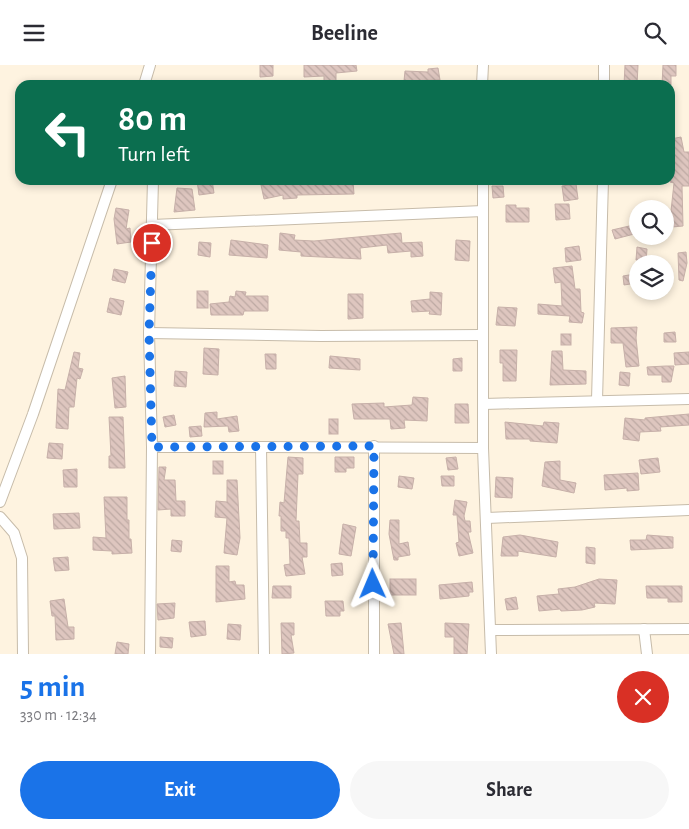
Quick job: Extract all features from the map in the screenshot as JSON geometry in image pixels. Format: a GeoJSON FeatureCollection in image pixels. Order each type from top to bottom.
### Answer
{"type":"FeatureCollection","features":[{"type":"Feature","properties":{"kind":"street"},"geometry":{"type":"LineString","coordinates":[[146,80],[150,65]]}},
{"type":"Feature","properties":{"kind":"street"},"geometry":{"type":"LineString","coordinates":[[482,80],[483,65]]}},
{"type":"Feature","properties":{"kind":"street"},"geometry":{"type":"LineString","coordinates":[[604,65],[604,80]]}},
{"type":"Feature","properties":{"kind":"street"},"geometry":{"type":"LineString","coordinates":[[0,501],[33,414],[110,185]]}},
{"type":"Feature","properties":{"kind":"street"},"geometry":{"type":"LineString","coordinates":[[150,654],[152,447],[149,333],[153,185]]}},
{"type":"Feature","properties":{"kind":"street"},"geometry":{"type":"LineString","coordinates":[[482,185],[483,448],[491,654]]}},
{"type":"Feature","properties":{"kind":"street"},"geometry":{"type":"LineString","coordinates":[[597,400],[603,185]]}},
{"type":"Feature","properties":{"kind":"street"},"geometry":{"type":"LineString","coordinates":[[152,225],[483,211]]}},
{"type":"Feature","properties":{"kind":"street"},"geometry":{"type":"LineString","coordinates":[[149,333],[321,336],[482,335]]}},
{"type":"Feature","properties":{"kind":"street"},"geometry":{"type":"LineString","coordinates":[[484,404],[689,399]]}},
{"type":"Feature","properties":{"kind":"street"},"geometry":{"type":"LineString","coordinates":[[152,447],[374,446],[483,448]]}},
{"type":"Feature","properties":{"kind":"street"},"geometry":{"type":"LineString","coordinates":[[374,446],[374,654]]}},
{"type":"Feature","properties":{"kind":"street"},"geometry":{"type":"LineString","coordinates":[[262,447],[264,654]]}},
{"type":"Feature","properties":{"kind":"street"},"geometry":{"type":"LineString","coordinates":[[487,518],[689,510]]}},
{"type":"Feature","properties":{"kind":"street"},"geometry":{"type":"LineString","coordinates":[[0,517],[14,533],[22,558],[23,654]]}},
{"type":"Feature","properties":{"kind":"street"},"geometry":{"type":"LineString","coordinates":[[644,629],[647,654]]}},
{"type":"Feature","properties":{"kind":"street"},"geometry":{"type":"LineString","coordinates":[[491,630],[689,629]]}},
{"type":"Feature","properties":{"kind":"building"},"geometry":{"type":"Polygon","coordinates":[[[260,65],[273,65],[273,76],[260,77],[260,65]]]}},
{"type":"Feature","properties":{"kind":"building"},"geometry":{"type":"Polygon","coordinates":[[[304,65],[356,65],[357,71],[336,73],[336,80],[324,80],[324,76],[304,77],[304,65]]]}},
{"type":"Feature","properties":{"kind":"building"},"geometry":{"type":"Polygon","coordinates":[[[625,65],[638,65],[637,80],[624,80],[625,65]]]}},
{"type":"Feature","properties":{"kind":"building"},"geometry":{"type":"Polygon","coordinates":[[[663,65],[676,65],[676,76],[671,76],[671,80],[662,80],[663,65]]]}},
{"type":"Feature","properties":{"kind":"building"},"geometry":{"type":"Polygon","coordinates":[[[438,68],[440,80],[404,80],[405,71],[428,72],[428,69],[438,68]]]}},
{"type":"Feature","properties":{"kind":"building"},"geometry":{"type":"Polygon","coordinates":[[[681,137],[684,152],[689,152],[689,186],[682,186],[683,226],[674,227],[674,200],[672,200],[675,185],[675,138],[681,137]]]}},
{"type":"Feature","properties":{"kind":"building"},"geometry":{"type":"Polygon","coordinates":[[[198,185],[213,185],[214,193],[199,195],[198,185]]]}},
{"type":"Feature","properties":{"kind":"building"},"geometry":{"type":"Polygon","coordinates":[[[261,185],[353,185],[354,194],[297,195],[297,198],[283,199],[283,195],[264,199],[261,185]]]}},
{"type":"Feature","properties":{"kind":"building"},"geometry":{"type":"Polygon","coordinates":[[[576,185],[578,199],[564,201],[562,186],[576,185]]]}},
{"type":"Feature","properties":{"kind":"building"},"geometry":{"type":"Polygon","coordinates":[[[492,186],[503,186],[504,197],[493,198],[492,186]]]}},
{"type":"Feature","properties":{"kind":"building"},"geometry":{"type":"Polygon","coordinates":[[[177,188],[192,189],[195,210],[174,212],[177,188]]]}},
{"type":"Feature","properties":{"kind":"building"},"geometry":{"type":"Polygon","coordinates":[[[555,204],[569,204],[570,219],[556,220],[555,204]]]}},
{"type":"Feature","properties":{"kind":"building"},"geometry":{"type":"Polygon","coordinates":[[[506,205],[516,205],[516,208],[529,208],[529,222],[506,222],[506,205]]]}},
{"type":"Feature","properties":{"kind":"building"},"geometry":{"type":"Polygon","coordinates":[[[116,208],[129,210],[126,229],[130,228],[131,242],[117,244],[114,219],[116,208]]]}},
{"type":"Feature","properties":{"kind":"building"},"geometry":{"type":"Polygon","coordinates":[[[629,226],[629,235],[615,239],[612,230],[629,226]]]}},
{"type":"Feature","properties":{"kind":"building"},"geometry":{"type":"Polygon","coordinates":[[[280,233],[295,235],[294,240],[314,241],[401,233],[402,243],[422,242],[423,256],[411,257],[411,251],[388,253],[387,245],[360,248],[361,259],[301,256],[301,252],[279,250],[280,233]]]}},
{"type":"Feature","properties":{"kind":"building"},"geometry":{"type":"Polygon","coordinates":[[[231,240],[268,245],[267,258],[229,255],[231,240]]]}},
{"type":"Feature","properties":{"kind":"building"},"geometry":{"type":"Polygon","coordinates":[[[456,240],[470,241],[469,261],[455,260],[456,240]]]}},
{"type":"Feature","properties":{"kind":"building"},"geometry":{"type":"Polygon","coordinates":[[[199,242],[211,243],[210,257],[198,255],[199,242]]]}},
{"type":"Feature","properties":{"kind":"building"},"geometry":{"type":"Polygon","coordinates":[[[579,246],[581,260],[566,262],[565,248],[579,246]]]}},
{"type":"Feature","properties":{"kind":"building"},"geometry":{"type":"Polygon","coordinates":[[[637,247],[647,249],[647,255],[636,255],[637,247]]]}},
{"type":"Feature","properties":{"kind":"building"},"geometry":{"type":"Polygon","coordinates":[[[686,252],[687,263],[683,281],[679,280],[678,253],[686,252]]]}},
{"type":"Feature","properties":{"kind":"building"},"geometry":{"type":"Polygon","coordinates":[[[572,266],[575,289],[580,289],[581,312],[584,313],[582,323],[569,322],[570,316],[538,314],[538,304],[562,306],[561,282],[555,283],[553,268],[572,266]]]}},
{"type":"Feature","properties":{"kind":"building"},"geometry":{"type":"Polygon","coordinates":[[[114,269],[128,272],[125,283],[112,280],[114,269]]]}},
{"type":"Feature","properties":{"kind":"building"},"geometry":{"type":"Polygon","coordinates":[[[629,275],[629,284],[624,285],[623,276],[629,275]]]}},
{"type":"Feature","properties":{"kind":"building"},"geometry":{"type":"Polygon","coordinates":[[[197,291],[208,291],[208,308],[197,308],[197,291]]]}},
{"type":"Feature","properties":{"kind":"building"},"geometry":{"type":"Polygon","coordinates":[[[236,291],[246,292],[245,296],[268,296],[268,311],[244,311],[243,315],[211,315],[210,304],[229,302],[230,296],[235,297],[236,291]]]}},
{"type":"Feature","properties":{"kind":"building"},"geometry":{"type":"Polygon","coordinates":[[[430,292],[442,293],[441,315],[429,314],[430,311],[412,312],[411,301],[430,299],[430,292]]]}},
{"type":"Feature","properties":{"kind":"building"},"geometry":{"type":"Polygon","coordinates":[[[348,294],[363,294],[363,318],[348,319],[348,294]]]}},
{"type":"Feature","properties":{"kind":"building"},"geometry":{"type":"Polygon","coordinates":[[[110,298],[124,301],[121,315],[107,312],[110,298]]]}},
{"type":"Feature","properties":{"kind":"building"},"geometry":{"type":"Polygon","coordinates":[[[498,307],[517,308],[515,326],[496,325],[498,307]]]}},
{"type":"Feature","properties":{"kind":"building"},"geometry":{"type":"Polygon","coordinates":[[[637,327],[636,338],[639,366],[626,367],[623,343],[611,343],[611,328],[637,327]]]}},
{"type":"Feature","properties":{"kind":"building"},"geometry":{"type":"Polygon","coordinates":[[[675,332],[676,342],[664,342],[664,333],[675,332]]]}},
{"type":"Feature","properties":{"kind":"building"},"geometry":{"type":"Polygon","coordinates":[[[561,334],[571,334],[571,345],[561,345],[561,334]]]}},
{"type":"Feature","properties":{"kind":"building"},"geometry":{"type":"Polygon","coordinates":[[[204,348],[219,349],[218,375],[203,374],[204,348]]]}},
{"type":"Feature","properties":{"kind":"building"},"geometry":{"type":"Polygon","coordinates":[[[500,350],[517,350],[516,381],[503,381],[503,363],[500,363],[500,350]]]}},
{"type":"Feature","properties":{"kind":"building"},"geometry":{"type":"Polygon","coordinates":[[[552,351],[562,351],[563,370],[586,371],[586,384],[550,385],[552,351]]]}},
{"type":"Feature","properties":{"kind":"building"},"geometry":{"type":"Polygon","coordinates":[[[74,352],[80,353],[78,368],[83,369],[80,379],[77,378],[74,407],[69,407],[68,429],[56,428],[58,389],[65,390],[74,352]]]}},
{"type":"Feature","properties":{"kind":"building"},"geometry":{"type":"Polygon","coordinates":[[[689,352],[689,364],[675,365],[674,353],[689,352]]]}},
{"type":"Feature","properties":{"kind":"building"},"geometry":{"type":"Polygon","coordinates":[[[265,354],[276,354],[276,369],[266,369],[265,354]]]}},
{"type":"Feature","properties":{"kind":"building"},"geometry":{"type":"Polygon","coordinates":[[[330,356],[360,359],[360,370],[329,368],[330,356]]]}},
{"type":"Feature","properties":{"kind":"building"},"geometry":{"type":"Polygon","coordinates":[[[462,358],[462,371],[453,371],[453,359],[462,358]]]}},
{"type":"Feature","properties":{"kind":"building"},"geometry":{"type":"Polygon","coordinates":[[[674,366],[671,382],[662,382],[662,375],[648,375],[647,367],[674,366]]]}},
{"type":"Feature","properties":{"kind":"building"},"geometry":{"type":"Polygon","coordinates":[[[175,371],[187,372],[186,387],[174,386],[175,371]]]}},
{"type":"Feature","properties":{"kind":"building"},"geometry":{"type":"Polygon","coordinates":[[[620,372],[630,373],[629,386],[619,385],[620,372]]]}},
{"type":"Feature","properties":{"kind":"building"},"geometry":{"type":"Polygon","coordinates":[[[125,376],[126,407],[115,408],[112,378],[125,376]]]}},
{"type":"Feature","properties":{"kind":"building"},"geometry":{"type":"Polygon","coordinates":[[[413,397],[428,398],[427,421],[404,420],[405,428],[391,429],[390,419],[354,419],[352,404],[384,403],[384,407],[412,405],[413,397]]]}},
{"type":"Feature","properties":{"kind":"building"},"geometry":{"type":"Polygon","coordinates":[[[455,404],[468,404],[469,423],[455,423],[455,404]]]}},
{"type":"Feature","properties":{"kind":"building"},"geometry":{"type":"Polygon","coordinates":[[[217,412],[217,419],[237,416],[239,431],[229,432],[228,426],[204,427],[205,413],[217,412]]]}},
{"type":"Feature","properties":{"kind":"building"},"geometry":{"type":"Polygon","coordinates":[[[689,414],[689,425],[660,427],[661,431],[640,432],[639,441],[623,439],[625,418],[645,420],[645,418],[689,414]]]}},
{"type":"Feature","properties":{"kind":"building"},"geometry":{"type":"Polygon","coordinates":[[[174,415],[176,425],[165,427],[163,417],[174,415]]]}},
{"type":"Feature","properties":{"kind":"building"},"geometry":{"type":"Polygon","coordinates":[[[109,417],[123,417],[125,468],[109,468],[109,456],[111,456],[109,417]]]}},
{"type":"Feature","properties":{"kind":"building"},"geometry":{"type":"Polygon","coordinates":[[[329,419],[338,419],[338,434],[329,434],[329,419]]]}},
{"type":"Feature","properties":{"kind":"building"},"geometry":{"type":"Polygon","coordinates":[[[505,422],[543,426],[544,422],[559,423],[557,443],[530,441],[530,439],[506,439],[505,422]]]}},
{"type":"Feature","properties":{"kind":"building"},"geometry":{"type":"Polygon","coordinates":[[[201,426],[202,436],[190,437],[189,427],[201,426]]]}},
{"type":"Feature","properties":{"kind":"building"},"geometry":{"type":"Polygon","coordinates":[[[49,443],[63,444],[62,459],[47,458],[49,443]]]}},
{"type":"Feature","properties":{"kind":"building"},"geometry":{"type":"Polygon","coordinates":[[[288,457],[303,458],[303,474],[298,474],[296,521],[299,521],[300,543],[307,543],[307,557],[302,557],[305,574],[286,576],[284,565],[290,564],[289,538],[286,538],[286,531],[281,531],[281,516],[279,516],[280,502],[284,503],[288,457]]]}},
{"type":"Feature","properties":{"kind":"building"},"geometry":{"type":"Polygon","coordinates":[[[335,457],[354,457],[354,468],[346,468],[346,472],[335,472],[335,457]]]}},
{"type":"Feature","properties":{"kind":"building"},"geometry":{"type":"Polygon","coordinates":[[[456,457],[458,469],[448,470],[446,458],[456,457]]]}},
{"type":"Feature","properties":{"kind":"building"},"geometry":{"type":"Polygon","coordinates":[[[658,458],[660,472],[641,474],[639,460],[658,458]]]}},
{"type":"Feature","properties":{"kind":"building"},"geometry":{"type":"Polygon","coordinates":[[[213,461],[223,461],[223,474],[213,474],[213,461]]]}},
{"type":"Feature","properties":{"kind":"building"},"geometry":{"type":"Polygon","coordinates":[[[560,461],[560,480],[576,483],[574,493],[542,486],[545,462],[560,461]]]}},
{"type":"Feature","properties":{"kind":"building"},"geometry":{"type":"Polygon","coordinates":[[[159,467],[166,467],[164,480],[175,480],[176,501],[185,501],[185,516],[171,516],[171,509],[158,510],[159,467]]]}},
{"type":"Feature","properties":{"kind":"building"},"geometry":{"type":"Polygon","coordinates":[[[77,469],[77,487],[64,487],[63,470],[77,469]]]}},
{"type":"Feature","properties":{"kind":"building"},"geometry":{"type":"Polygon","coordinates":[[[638,473],[639,490],[627,491],[627,488],[605,490],[604,475],[638,473]]]}},
{"type":"Feature","properties":{"kind":"building"},"geometry":{"type":"Polygon","coordinates":[[[399,476],[414,478],[412,489],[398,487],[399,476]]]}},
{"type":"Feature","properties":{"kind":"building"},"geometry":{"type":"Polygon","coordinates":[[[441,476],[454,476],[454,486],[442,486],[441,476]]]}},
{"type":"Feature","properties":{"kind":"building"},"geometry":{"type":"Polygon","coordinates":[[[496,477],[513,478],[512,498],[495,497],[496,477]]]}},
{"type":"Feature","properties":{"kind":"building"},"geometry":{"type":"Polygon","coordinates":[[[227,480],[237,480],[240,538],[237,555],[224,553],[227,518],[215,517],[216,501],[227,502],[227,480]]]}},
{"type":"Feature","properties":{"kind":"building"},"geometry":{"type":"Polygon","coordinates":[[[104,497],[127,497],[127,520],[129,520],[129,539],[131,539],[132,553],[112,554],[112,551],[93,550],[93,537],[106,538],[104,497]]]}},
{"type":"Feature","properties":{"kind":"building"},"geometry":{"type":"Polygon","coordinates":[[[455,500],[467,502],[464,516],[465,521],[470,521],[471,532],[468,532],[473,553],[459,556],[456,543],[459,542],[457,515],[453,515],[455,500]]]}},
{"type":"Feature","properties":{"kind":"building"},"geometry":{"type":"Polygon","coordinates":[[[79,513],[80,528],[54,529],[53,514],[79,513]]]}},
{"type":"Feature","properties":{"kind":"building"},"geometry":{"type":"Polygon","coordinates":[[[390,520],[399,520],[399,544],[408,542],[410,555],[398,557],[398,560],[394,560],[389,534],[390,520]]]}},
{"type":"Feature","properties":{"kind":"building"},"geometry":{"type":"Polygon","coordinates":[[[343,524],[356,527],[351,556],[339,554],[343,524]]]}},
{"type":"Feature","properties":{"kind":"building"},"geometry":{"type":"Polygon","coordinates":[[[520,535],[558,542],[556,557],[518,551],[518,556],[501,556],[503,537],[520,535]]]}},
{"type":"Feature","properties":{"kind":"building"},"geometry":{"type":"Polygon","coordinates":[[[647,535],[673,537],[673,548],[631,550],[630,540],[646,540],[647,535]]]}},
{"type":"Feature","properties":{"kind":"building"},"geometry":{"type":"Polygon","coordinates":[[[172,540],[182,541],[181,552],[171,551],[172,540]]]}},
{"type":"Feature","properties":{"kind":"building"},"geometry":{"type":"Polygon","coordinates":[[[586,547],[595,548],[595,564],[586,563],[586,547]]]}},
{"type":"Feature","properties":{"kind":"building"},"geometry":{"type":"Polygon","coordinates":[[[68,557],[69,570],[55,571],[53,558],[68,557]]]}},
{"type":"Feature","properties":{"kind":"building"},"geometry":{"type":"Polygon","coordinates":[[[342,563],[343,575],[332,576],[331,564],[342,563]]]}},
{"type":"Feature","properties":{"kind":"building"},"geometry":{"type":"Polygon","coordinates":[[[216,566],[229,566],[229,582],[235,581],[236,585],[244,585],[245,599],[216,602],[216,566]]]}},
{"type":"Feature","properties":{"kind":"building"},"geometry":{"type":"Polygon","coordinates":[[[390,579],[416,579],[416,595],[390,595],[390,579]]]}},
{"type":"Feature","properties":{"kind":"building"},"geometry":{"type":"Polygon","coordinates":[[[599,579],[617,580],[615,604],[594,603],[595,607],[582,610],[561,611],[560,609],[539,611],[537,596],[559,594],[558,589],[575,587],[599,579]]]}},
{"type":"Feature","properties":{"kind":"building"},"geometry":{"type":"Polygon","coordinates":[[[472,582],[473,592],[469,592],[469,596],[440,599],[439,585],[472,582]]]}},
{"type":"Feature","properties":{"kind":"building"},"geometry":{"type":"Polygon","coordinates":[[[273,586],[291,586],[291,598],[272,598],[273,586]]]}},
{"type":"Feature","properties":{"kind":"building"},"geometry":{"type":"Polygon","coordinates":[[[646,586],[682,586],[682,602],[668,602],[668,598],[647,598],[646,586]]]}},
{"type":"Feature","properties":{"kind":"building"},"geometry":{"type":"Polygon","coordinates":[[[516,597],[518,609],[507,610],[505,599],[516,597]]]}},
{"type":"Feature","properties":{"kind":"building"},"geometry":{"type":"Polygon","coordinates":[[[64,599],[68,627],[74,627],[74,639],[56,640],[55,616],[52,616],[50,601],[64,599]]]}},
{"type":"Feature","properties":{"kind":"building"},"geometry":{"type":"Polygon","coordinates":[[[325,601],[343,601],[344,611],[340,611],[340,616],[326,616],[325,601]]]}},
{"type":"Feature","properties":{"kind":"building"},"geometry":{"type":"Polygon","coordinates":[[[175,603],[174,618],[158,620],[157,604],[175,603]]]}},
{"type":"Feature","properties":{"kind":"building"},"geometry":{"type":"Polygon","coordinates":[[[205,621],[206,635],[191,637],[189,622],[205,621]]]}},
{"type":"Feature","properties":{"kind":"building"},"geometry":{"type":"Polygon","coordinates":[[[281,623],[294,623],[294,635],[291,635],[294,653],[282,654],[281,623]]]}},
{"type":"Feature","properties":{"kind":"building"},"geometry":{"type":"Polygon","coordinates":[[[401,623],[404,654],[394,654],[388,624],[401,623]]]}},
{"type":"Feature","properties":{"kind":"building"},"geometry":{"type":"Polygon","coordinates":[[[445,623],[469,624],[467,654],[454,654],[454,637],[445,637],[445,623]]]}},
{"type":"Feature","properties":{"kind":"building"},"geometry":{"type":"Polygon","coordinates":[[[228,624],[241,625],[240,640],[227,639],[228,624]]]}},
{"type":"Feature","properties":{"kind":"building"},"geometry":{"type":"Polygon","coordinates":[[[160,637],[173,638],[172,648],[160,647],[160,637]]]}},
{"type":"Feature","properties":{"kind":"building"},"geometry":{"type":"Polygon","coordinates":[[[117,642],[129,644],[128,654],[115,654],[117,642]]]}},
{"type":"Feature","properties":{"kind":"route"},"geometry":{"type":"LineString","coordinates":[[152,243],[149,333],[152,447],[374,446],[373,584]]}}]}
